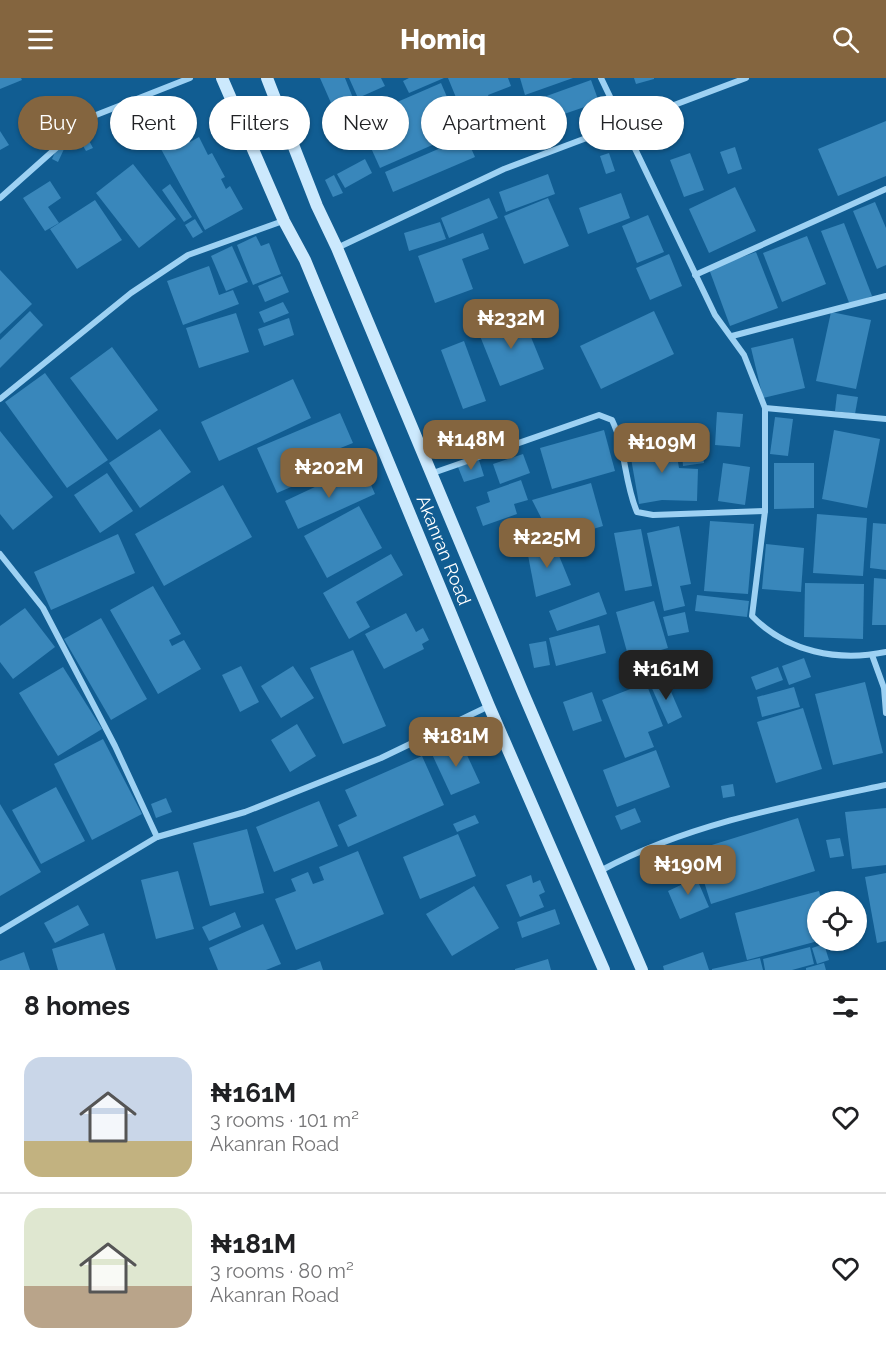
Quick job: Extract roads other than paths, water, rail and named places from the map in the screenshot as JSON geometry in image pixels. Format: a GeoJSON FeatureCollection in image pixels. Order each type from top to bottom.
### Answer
{"type":"FeatureCollection","features":[{"type":"Feature","properties":{"kind":"main road","name":"Akanran Road"},"geometry":{"type":"LineString","coordinates":[[222,78],[284,221],[305,260],[489,706],[604,970]]}},
{"type":"Feature","properties":{"kind":"main road","name":"Akanran Road"},"geometry":{"type":"LineString","coordinates":[[267,78],[317,206],[433,473],[524,695],[602,870],[642,970]]}},
{"type":"Feature","properties":{"kind":"street"},"geometry":{"type":"LineString","coordinates":[[0,198],[91,117],[190,78]]}},
{"type":"Feature","properties":{"kind":"street"},"geometry":{"type":"LineString","coordinates":[[600,78],[608,96]]}},
{"type":"Feature","properties":{"kind":"street"},"geometry":{"type":"LineString","coordinates":[[684,102],[746,78]]}},
{"type":"Feature","properties":{"kind":"street"},"geometry":{"type":"LineString","coordinates":[[337,248],[504,170],[579,141]]}},
{"type":"Feature","properties":{"kind":"street"},"geometry":{"type":"LineString","coordinates":[[634,150],[715,315],[744,355],[765,408],[765,511],[752,616],[765,630],[790,645],[826,655],[872,655],[886,651]]}},
{"type":"Feature","properties":{"kind":"street"},"geometry":{"type":"LineString","coordinates":[[695,275],[886,189]]}},
{"type":"Feature","properties":{"kind":"street"},"geometry":{"type":"LineString","coordinates":[[0,399],[131,293],[188,255],[284,221]]}},
{"type":"Feature","properties":{"kind":"street"},"geometry":{"type":"LineString","coordinates":[[732,336],[886,297]]}},
{"type":"Feature","properties":{"kind":"street"},"geometry":{"type":"LineString","coordinates":[[765,408],[886,419]]}},
{"type":"Feature","properties":{"kind":"street"},"geometry":{"type":"LineString","coordinates":[[433,473],[599,415],[612,420],[619,434],[629,494],[637,512],[652,515],[765,511]]}},
{"type":"Feature","properties":{"kind":"street"},"geometry":{"type":"LineString","coordinates":[[0,554],[43,608],[115,746],[158,837]]}},
{"type":"Feature","properties":{"kind":"street"},"geometry":{"type":"LineString","coordinates":[[872,655],[884,688],[886,713]]}},
{"type":"Feature","properties":{"kind":"street"},"geometry":{"type":"LineString","coordinates":[[0,931],[158,837],[256,808],[381,758],[489,706]]}},
{"type":"Feature","properties":{"kind":"street"},"geometry":{"type":"LineString","coordinates":[[602,870],[636,852],[768,810],[886,785]]}}]}
